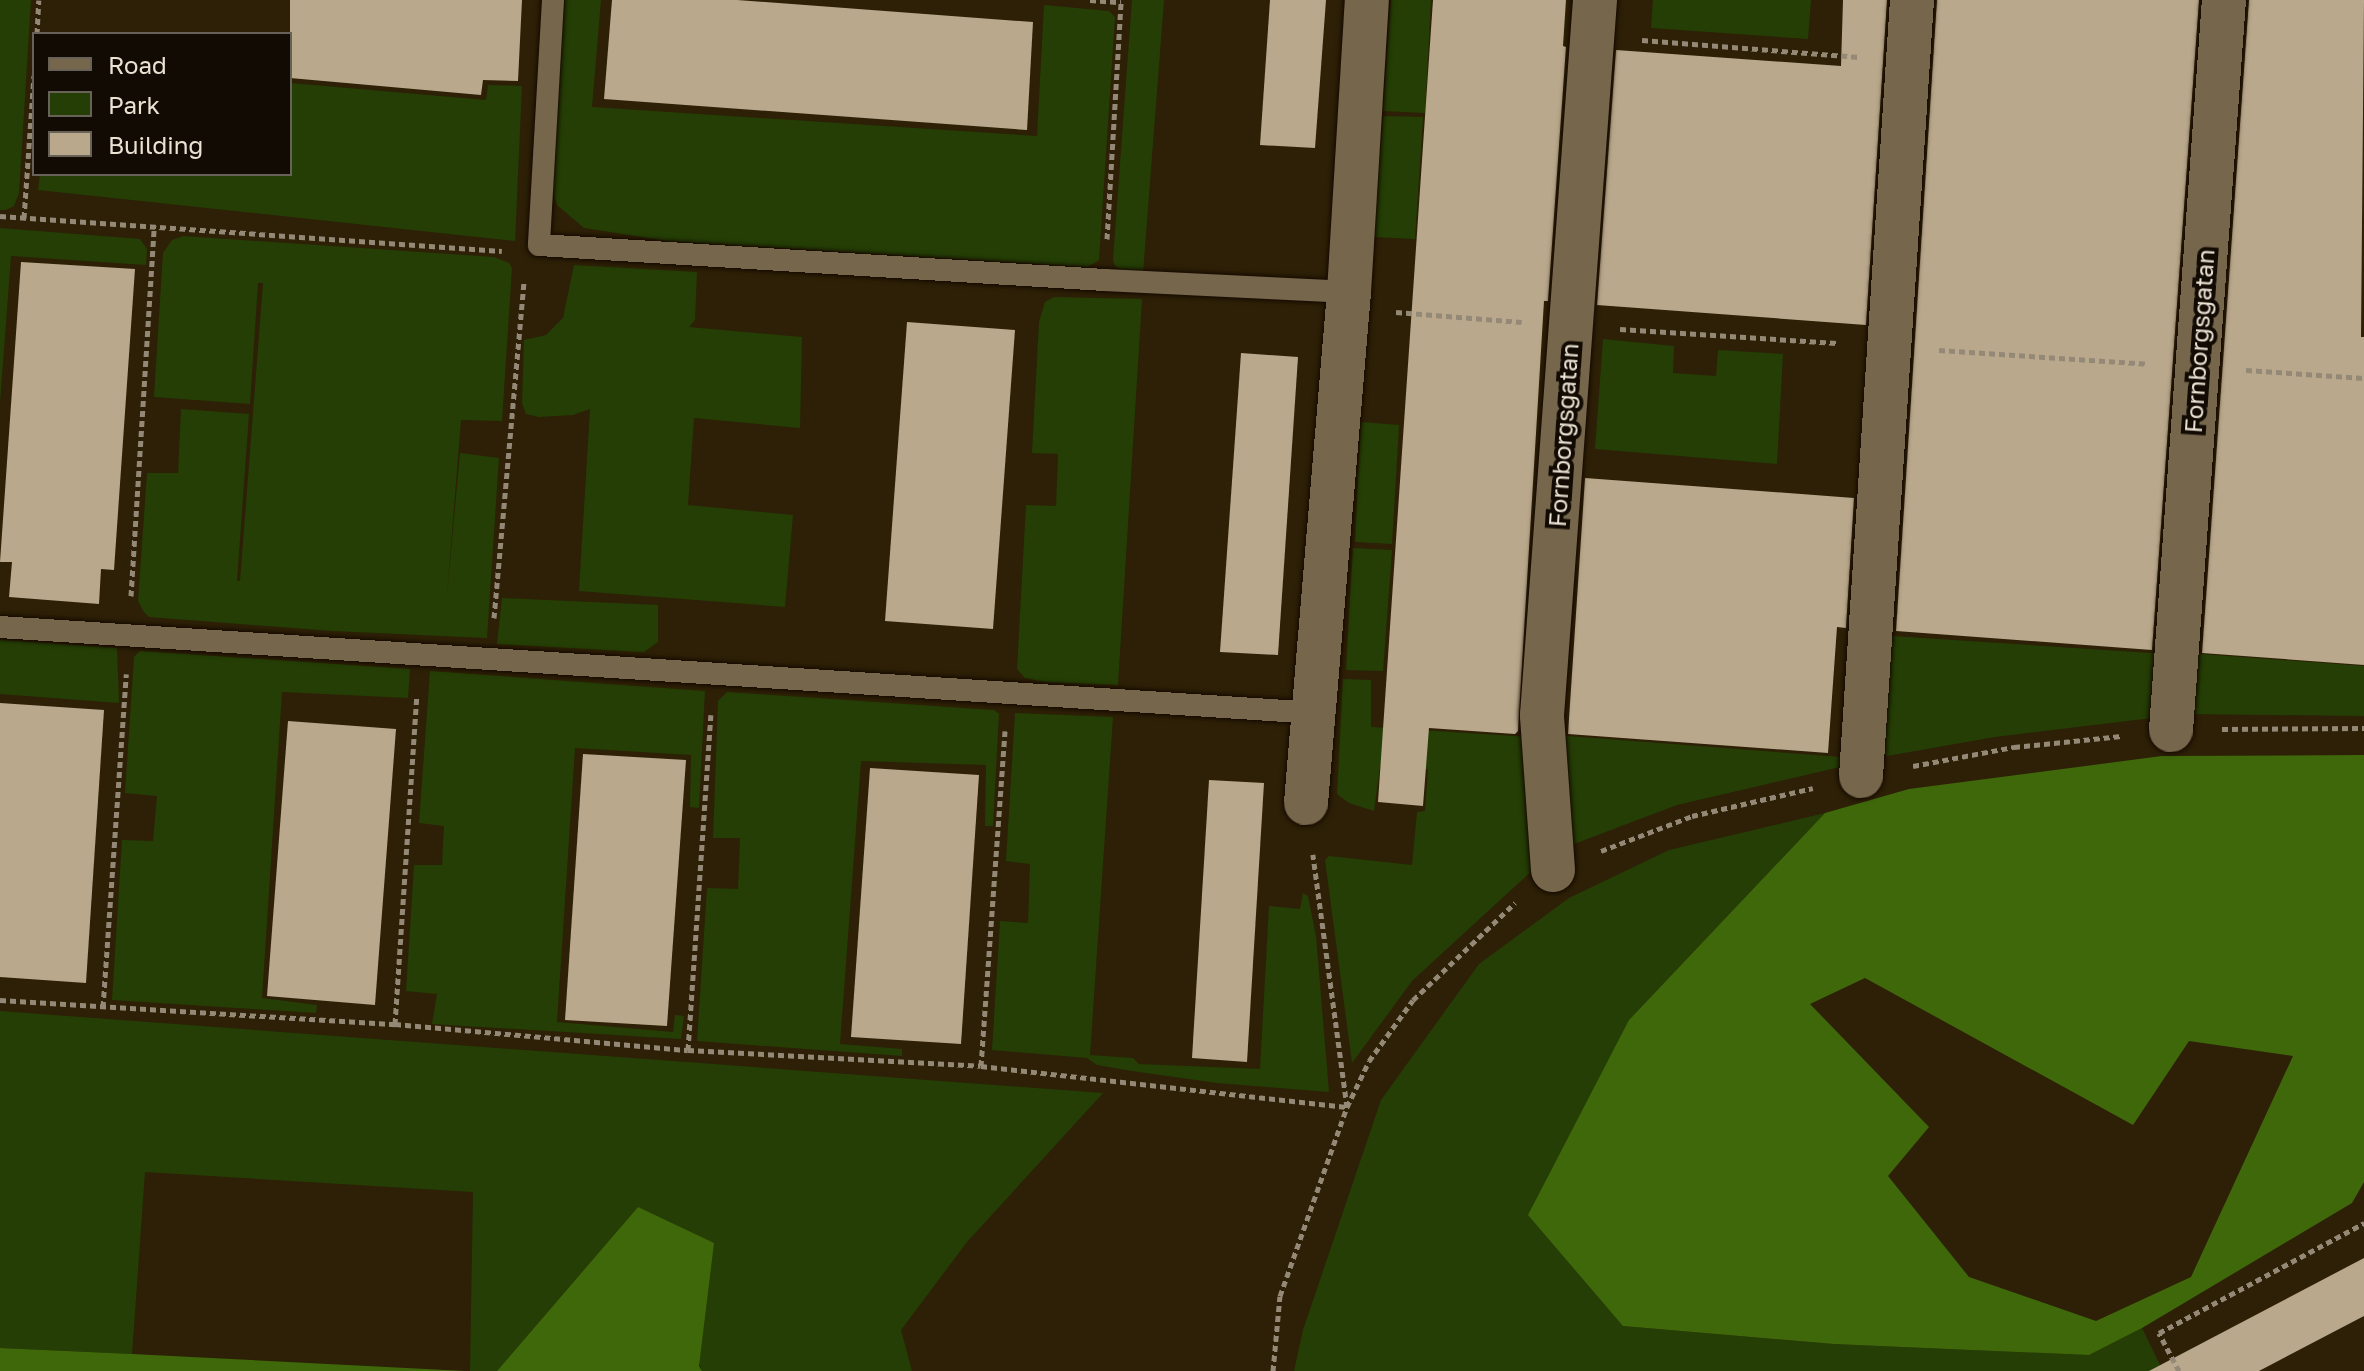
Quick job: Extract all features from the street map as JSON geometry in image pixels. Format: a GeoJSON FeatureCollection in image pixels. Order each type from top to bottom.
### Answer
{"type":"FeatureCollection","features":[{"type":"Feature","properties":{"kind":"street"},"geometry":{"type":"LineString","coordinates":[[1306,803],[1349,292],[1367,0]]}},
{"type":"Feature","properties":{"kind":"street"},"geometry":{"type":"LineString","coordinates":[[1861,776],[1912,0]]}},
{"type":"Feature","properties":{"kind":"street","name":"Fornborgsgatan"},"geometry":{"type":"LineString","coordinates":[[2171,730],[2224,0]]}},
{"type":"Feature","properties":{"kind":"street","name":"Fornborgsgatan"},"geometry":{"type":"LineString","coordinates":[[1553,870],[1542,715],[1593,18]]}},
{"type":"Feature","properties":{"kind":"lane"},"geometry":{"type":"LineString","coordinates":[[553,0],[533,249],[1349,292]]}},
{"type":"Feature","properties":{"kind":"lane"},"geometry":{"type":"LineString","coordinates":[[0,627],[1315,713]]}},
{"type":"Feature","properties":{"kind":"path"},"geometry":{"type":"LineString","coordinates":[[37,32],[39,0]]}},
{"type":"Feature","properties":{"kind":"path"},"geometry":{"type":"LineString","coordinates":[[1090,0],[1121,1],[1105,280]]}},
{"type":"Feature","properties":{"kind":"path"},"geometry":{"type":"LineString","coordinates":[[1593,18],[1908,60]]}},
{"type":"Feature","properties":{"kind":"path"},"geometry":{"type":"LineString","coordinates":[[24,218],[32,104]]}},
{"type":"Feature","properties":{"kind":"path"},"geometry":{"type":"LineString","coordinates":[[0,216],[533,249],[491,659]]}},
{"type":"Feature","properties":{"kind":"path"},"geometry":{"type":"LineString","coordinates":[[395,1024],[419,654]]}},
{"type":"Feature","properties":{"kind":"path"},"geometry":{"type":"LineString","coordinates":[[688,1050],[714,674]]}},
{"type":"Feature","properties":{"kind":"path"},"geometry":{"type":"LineString","coordinates":[[981,1066],[1007,694]]}},
{"type":"Feature","properties":{"kind":"path"},"geometry":{"type":"LineString","coordinates":[[1273,1371],[1280,1296],[1347,1107],[1369,1061],[1413,1000],[1459,953],[1553,870],[1692,816],[1861,776],[2014,747],[2171,730],[2364,728]]}},
{"type":"Feature","properties":{"kind":"path"},"geometry":{"type":"LineString","coordinates":[[1306,803],[1347,1107]]}},
{"type":"Feature","properties":{"kind":"path"},"geometry":{"type":"LineString","coordinates":[[0,1000],[395,1024],[688,1050],[981,1066],[1347,1107]]}},
{"type":"Feature","properties":{"kind":"path"},"geometry":{"type":"LineString","coordinates":[[2179,1371],[2159,1333],[2364,1223]]}},
{"type":"Feature","properties":{"kind":"green space"},"geometry":{"type":"Polygon","coordinates":[[[0,0],[31,0],[19,193],[14,206],[6,210],[0,210],[0,0]]]}},
{"type":"Feature","properties":{"kind":"green space"},"geometry":{"type":"Polygon","coordinates":[[[562,0],[601,0],[592,107],[1037,136],[1044,5],[1109,11],[1115,17],[1099,260],[1088,267],[668,241],[584,228],[557,205],[552,189],[562,0]]]}},
{"type":"Feature","properties":{"kind":"green space"},"geometry":{"type":"Polygon","coordinates":[[[1132,0],[1164,0],[1143,273],[1124,271],[1115,266],[1113,260],[1132,0]]]}},
{"type":"Feature","properties":{"kind":"green space"},"geometry":{"type":"Polygon","coordinates":[[[1391,0],[1431,0],[1425,113],[1383,111],[1391,0]]]}},
{"type":"Feature","properties":{"kind":"green space"},"geometry":{"type":"Polygon","coordinates":[[[1653,0],[1811,0],[1808,39],[1651,28],[1653,0]]]}},
{"type":"Feature","properties":{"kind":"green space"},"geometry":{"type":"Polygon","coordinates":[[[292,83],[486,100],[488,85],[522,86],[515,241],[38,190],[40,176],[292,176],[292,83]]]}},
{"type":"Feature","properties":{"kind":"green space"},"geometry":{"type":"Polygon","coordinates":[[[1383,116],[1423,117],[1415,239],[1374,237],[1383,116]]]}},
{"type":"Feature","properties":{"kind":"green space"},"geometry":{"type":"Polygon","coordinates":[[[0,228],[140,239],[147,249],[146,265],[11,256],[0,403],[0,228]]]}},
{"type":"Feature","properties":{"kind":"green space"},"geometry":{"type":"Polygon","coordinates":[[[183,236],[494,257],[509,263],[512,268],[502,421],[461,420],[447,595],[460,453],[499,458],[487,638],[332,631],[149,617],[144,612],[138,601],[147,473],[178,473],[181,409],[249,414],[237,581],[240,581],[263,283],[258,283],[250,404],[154,397],[163,253],[172,240],[183,236]]]}},
{"type":"Feature","properties":{"kind":"green space"},"geometry":{"type":"Polygon","coordinates":[[[574,265],[697,272],[695,320],[689,327],[802,337],[800,428],[694,418],[688,505],[793,515],[785,607],[579,591],[590,409],[573,415],[539,417],[526,414],[522,403],[524,340],[546,335],[563,318],[574,265]]]}},
{"type":"Feature","properties":{"kind":"green space"},"geometry":{"type":"Polygon","coordinates":[[[1054,297],[1142,299],[1118,685],[1045,682],[1025,678],[1017,669],[1026,505],[1056,506],[1058,454],[1032,453],[1039,322],[1045,302],[1054,297]]]}},
{"type":"Feature","properties":{"kind":"green space"},"geometry":{"type":"Polygon","coordinates":[[[1603,339],[1674,346],[1673,373],[1716,376],[1718,350],[1783,354],[1777,464],[1595,449],[1603,339]]]}},
{"type":"Feature","properties":{"kind":"green space"},"geometry":{"type":"Polygon","coordinates":[[[1361,422],[1399,425],[1392,544],[1355,542],[1361,422]]]}},
{"type":"Feature","properties":{"kind":"green space"},"geometry":{"type":"Polygon","coordinates":[[[1353,548],[1392,550],[1383,671],[1346,670],[1353,548]]]}},
{"type":"Feature","properties":{"kind":"green space"},"geometry":{"type":"Polygon","coordinates":[[[502,598],[658,605],[658,642],[644,652],[497,644],[502,598]]]}},
{"type":"Feature","properties":{"kind":"green space"},"geometry":{"type":"Polygon","coordinates":[[[1877,635],[2166,654],[2152,718],[1995,737],[1887,756],[1876,752],[1877,635]]]}},
{"type":"Feature","properties":{"kind":"green space"},"geometry":{"type":"Polygon","coordinates":[[[0,640],[117,648],[119,703],[0,694],[0,640]]]}},
{"type":"Feature","properties":{"kind":"green space"},"geometry":{"type":"Polygon","coordinates":[[[140,651],[410,669],[408,698],[282,692],[262,998],[317,1005],[316,1013],[112,1000],[122,840],[153,841],[157,796],[125,793],[134,657],[140,651]]]}},
{"type":"Feature","properties":{"kind":"green space"},"geometry":{"type":"Polygon","coordinates":[[[2187,653],[2364,666],[2364,716],[2188,714],[2187,653]]]}},
{"type":"Feature","properties":{"kind":"green space"},"geometry":{"type":"Polygon","coordinates":[[[430,671],[705,691],[699,808],[690,807],[691,755],[575,748],[557,1022],[673,1032],[675,1015],[684,1016],[681,1039],[432,1024],[437,994],[406,991],[414,865],[442,865],[444,826],[419,823],[430,671]]]}},
{"type":"Feature","properties":{"kind":"green space"},"geometry":{"type":"Polygon","coordinates":[[[1343,679],[1371,680],[1371,727],[1530,737],[1535,868],[1412,981],[1352,1063],[1325,860],[1329,856],[1412,865],[1417,812],[1425,811],[1428,769],[1380,766],[1374,811],[1349,803],[1337,794],[1343,679]]]}},
{"type":"Feature","properties":{"kind":"green space"},"geometry":{"type":"Polygon","coordinates":[[[727,692],[994,710],[999,714],[993,826],[985,826],[986,765],[861,761],[840,1044],[902,1049],[902,1056],[697,1041],[707,888],[738,889],[740,838],[713,838],[718,701],[727,692]]]}},
{"type":"Feature","properties":{"kind":"green space"},"geometry":{"type":"Polygon","coordinates":[[[1015,713],[1113,717],[1090,1055],[1133,1058],[1139,1064],[1260,1069],[1269,906],[1300,909],[1303,893],[1308,896],[1316,936],[1329,1092],[1217,1083],[1097,1065],[1087,1058],[992,1050],[1000,921],[1028,923],[1030,864],[1006,861],[1015,713]]]}},
{"type":"Feature","properties":{"kind":"green space"},"geometry":{"type":"Polygon","coordinates":[[[1554,735],[1841,757],[1840,767],[1677,805],[1574,844],[1563,837],[1554,735]]]}},
{"type":"Feature","properties":{"kind":"green space"},"geometry":{"type":"Polygon","coordinates":[[[2364,755],[2364,1182],[2352,1203],[2142,1328],[2089,1355],[1834,1344],[1623,1326],[1528,1215],[1629,1020],[1825,813],[1909,789],[2162,756],[2364,755]],[[1865,978],[1810,1004],[1929,1127],[1888,1176],[1969,1277],[2096,1321],[2191,1277],[2293,1056],[2189,1041],[2133,1125],[1865,978]]]}},
{"type":"Feature","properties":{"kind":"green space"},"geometry":{"type":"Polygon","coordinates":[[[1825,813],[1629,1020],[1623,1326],[1834,1344],[2089,1355],[2142,1328],[2163,1371],[1294,1371],[1303,1330],[1381,1100],[1479,964],[1569,898],[1669,850],[1825,813]]]}},
{"type":"Feature","properties":{"kind":"green space"},"geometry":{"type":"Polygon","coordinates":[[[0,1011],[1103,1093],[967,1242],[901,1330],[912,1371],[702,1371],[638,1207],[497,1371],[470,1371],[473,1192],[145,1172],[132,1354],[0,1348],[0,1011]]]}},
{"type":"Feature","properties":{"kind":"green space"},"geometry":{"type":"Polygon","coordinates":[[[638,1207],[714,1243],[699,1366],[702,1371],[497,1371],[638,1207]]]}},
{"type":"Feature","properties":{"kind":"green space"},"geometry":{"type":"Polygon","coordinates":[[[0,1348],[132,1354],[465,1371],[0,1371],[0,1348]]]}},
{"type":"Feature","properties":{"kind":"building"},"geometry":{"type":"Polygon","coordinates":[[[290,0],[522,0],[518,81],[483,80],[481,95],[292,78],[290,0]]]}},
{"type":"Feature","properties":{"kind":"building"},"geometry":{"type":"Polygon","coordinates":[[[612,0],[737,0],[1033,22],[1027,130],[604,99],[612,0]]]}},
{"type":"Feature","properties":{"kind":"building"},"geometry":{"type":"Polygon","coordinates":[[[1270,0],[1326,0],[1315,148],[1260,145],[1270,0]]]}},
{"type":"Feature","properties":{"kind":"building"},"geometry":{"type":"Polygon","coordinates":[[[1433,0],[1566,0],[1563,46],[1566,47],[1548,301],[1544,301],[1518,731],[1515,734],[1429,728],[1423,806],[1378,802],[1433,0]]]}},
{"type":"Feature","properties":{"kind":"building"},"geometry":{"type":"Polygon","coordinates":[[[1843,0],[1887,0],[1866,325],[1597,305],[1616,50],[1841,66],[1843,0]]]}},
{"type":"Feature","properties":{"kind":"building"},"geometry":{"type":"Polygon","coordinates":[[[1937,0],[2199,0],[2152,650],[1896,631],[1937,0]]]}},
{"type":"Feature","properties":{"kind":"building"},"geometry":{"type":"Polygon","coordinates":[[[2249,0],[2364,0],[2361,337],[2364,337],[2364,665],[2202,653],[2249,0]]]}},
{"type":"Feature","properties":{"kind":"building"},"geometry":{"type":"Polygon","coordinates":[[[21,262],[135,269],[114,570],[101,569],[99,604],[9,597],[12,562],[0,562],[21,262]]]}},
{"type":"Feature","properties":{"kind":"building"},"geometry":{"type":"Polygon","coordinates":[[[907,322],[1015,330],[993,629],[885,621],[907,322]]]}},
{"type":"Feature","properties":{"kind":"building"},"geometry":{"type":"Polygon","coordinates":[[[1241,353],[1298,357],[1278,655],[1220,652],[1241,353]]]}},
{"type":"Feature","properties":{"kind":"building"},"geometry":{"type":"Polygon","coordinates":[[[1585,478],[1854,498],[1846,628],[1837,627],[1828,753],[1568,734],[1585,478]]]}},
{"type":"Feature","properties":{"kind":"building"},"geometry":{"type":"Polygon","coordinates":[[[0,703],[104,710],[86,983],[0,977],[0,703]]]}},
{"type":"Feature","properties":{"kind":"building"},"geometry":{"type":"Polygon","coordinates":[[[288,721],[396,729],[375,1005],[267,996],[288,721]]]}},
{"type":"Feature","properties":{"kind":"building"},"geometry":{"type":"Polygon","coordinates":[[[583,754],[686,760],[667,1026],[565,1020],[583,754]]]}},
{"type":"Feature","properties":{"kind":"building"},"geometry":{"type":"Polygon","coordinates":[[[870,768],[979,775],[961,1044],[851,1037],[870,768]]]}},
{"type":"Feature","properties":{"kind":"building"},"geometry":{"type":"Polygon","coordinates":[[[1209,780],[1264,783],[1247,1062],[1192,1058],[1209,780]]]}},
{"type":"Feature","properties":{"kind":"building"},"geometry":{"type":"Polygon","coordinates":[[[2364,1258],[2364,1316],[2259,1371],[2149,1371],[2364,1258]]]}}]}
